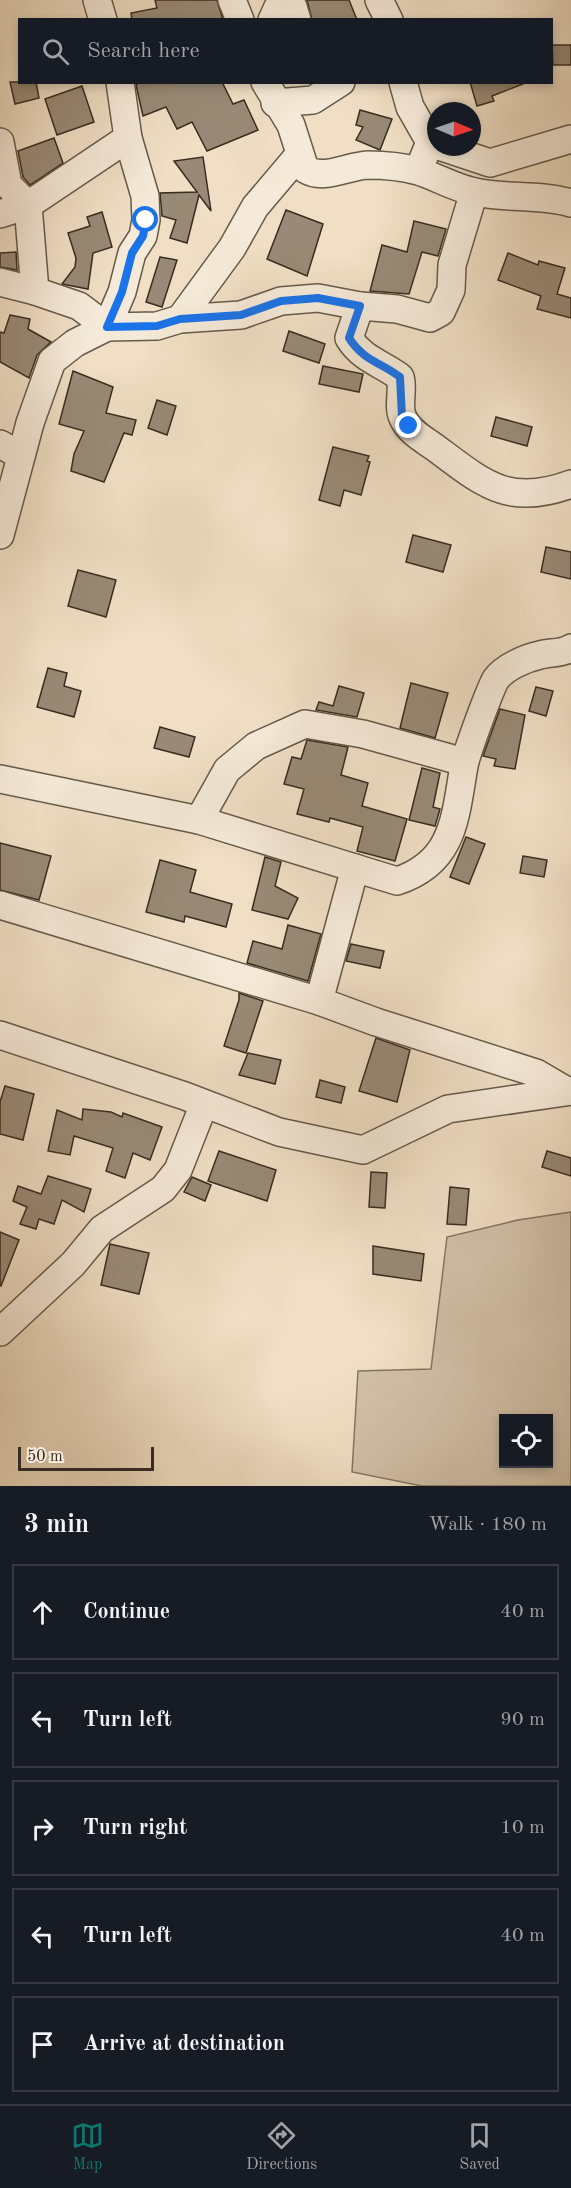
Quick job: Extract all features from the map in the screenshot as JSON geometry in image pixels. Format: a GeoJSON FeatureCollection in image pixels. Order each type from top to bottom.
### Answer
{"type":"FeatureCollection","features":[{"type":"Feature","properties":{"kind":"street"},"geometry":{"type":"LineString","coordinates":[[97,0],[102,18]]}},
{"type":"Feature","properties":{"kind":"street"},"geometry":{"type":"LineString","coordinates":[[232,0],[239,18]]}},
{"type":"Feature","properties":{"kind":"street"},"geometry":{"type":"LineString","coordinates":[[379,0],[388,18]]}},
{"type":"Feature","properties":{"kind":"street"},"geometry":{"type":"LineString","coordinates":[[273,18],[278,7],[293,7],[296,18]]}},
{"type":"Feature","properties":{"kind":"street"},"geometry":{"type":"LineString","coordinates":[[107,327],[122,292],[132,253],[143,236],[146,220],[145,196],[128,138],[120,84]]}},
{"type":"Feature","properties":{"kind":"street"},"geometry":{"type":"LineString","coordinates":[[270,93],[313,100],[337,84]]}},
{"type":"Feature","properties":{"kind":"street"},"geometry":{"type":"LineString","coordinates":[[404,84],[410,107],[430,142],[417,171]]}},
{"type":"Feature","properties":{"kind":"street"},"geometry":{"type":"LineString","coordinates":[[421,84],[422,96],[427,109]]}},
{"type":"Feature","properties":{"kind":"street"},"geometry":{"type":"LineString","coordinates":[[270,93],[291,125],[305,169],[312,173],[328,173],[366,165],[417,171],[474,192],[556,199],[571,203]]}},
{"type":"Feature","properties":{"kind":"street"},"geometry":{"type":"LineString","coordinates":[[0,214],[28,205],[128,138]]}},
{"type":"Feature","properties":{"kind":"street"},"geometry":{"type":"LineString","coordinates":[[469,156],[490,163],[571,139]]}},
{"type":"Feature","properties":{"kind":"street"},"geometry":{"type":"LineString","coordinates":[[0,142],[4,182],[28,205],[35,291]]}},
{"type":"Feature","properties":{"kind":"street"},"geometry":{"type":"LineString","coordinates":[[180,319],[232,248],[255,207],[299,155]]}},
{"type":"Feature","properties":{"kind":"street"},"geometry":{"type":"LineString","coordinates":[[0,536],[11,450],[52,361],[75,343],[107,327],[157,326],[180,319],[241,315],[281,301],[318,298],[360,306],[397,309],[430,318],[441,312],[451,290],[452,265],[474,192]]}},
{"type":"Feature","properties":{"kind":"street"},"geometry":{"type":"LineString","coordinates":[[0,282],[79,306],[107,327]]}},
{"type":"Feature","properties":{"kind":"street"},"geometry":{"type":"LineString","coordinates":[[360,306],[349,338],[357,350],[374,364],[400,377],[402,417],[416,434],[489,486],[510,492],[533,492],[554,491],[571,484]]}},
{"type":"Feature","properties":{"kind":"street"},"geometry":{"type":"LineString","coordinates":[[0,779],[199,820],[397,881],[409,877],[441,852],[455,823],[464,762],[496,679],[510,667],[539,655],[564,652],[571,648]]}},
{"type":"Feature","properties":{"kind":"street"},"geometry":{"type":"LineString","coordinates":[[199,820],[227,770],[256,746],[305,724],[363,734],[464,762]]}},
{"type":"Feature","properties":{"kind":"street"},"geometry":{"type":"LineString","coordinates":[[319,1000],[355,868]]}},
{"type":"Feature","properties":{"kind":"street"},"geometry":{"type":"LineString","coordinates":[[0,905],[319,1000],[396,1029],[536,1073],[569,1091]]}},
{"type":"Feature","properties":{"kind":"street"},"geometry":{"type":"LineString","coordinates":[[0,1035],[204,1104],[279,1132],[363,1150],[448,1109],[569,1091]]}},
{"type":"Feature","properties":{"kind":"street"},"geometry":{"type":"LineString","coordinates":[[0,1332],[73,1264],[102,1229],[163,1189],[178,1170],[204,1104]]}},
{"type":"Feature","properties":{"kind":"shaded area"},"geometry":{"type":"Polygon","coordinates":[[[571,1212],[571,1486],[422,1486],[352,1472],[358,1371],[431,1369],[447,1237],[518,1220],[571,1212]]]}},
{"type":"Feature","properties":{"kind":"building"},"geometry":{"type":"Polygon","coordinates":[[[155,0],[217,0],[222,18],[132,18],[131,13],[157,8],[155,0]]]}},
{"type":"Feature","properties":{"kind":"building"},"geometry":{"type":"Polygon","coordinates":[[[307,0],[349,0],[356,18],[312,18],[307,0]]]}},
{"type":"Feature","properties":{"kind":"building"},"geometry":{"type":"Polygon","coordinates":[[[553,45],[571,45],[571,65],[553,65],[553,45]]]}},
{"type":"Feature","properties":{"kind":"building"},"geometry":{"type":"Polygon","coordinates":[[[10,82],[36,84],[39,98],[15,104],[10,82]]]}},
{"type":"Feature","properties":{"kind":"building"},"geometry":{"type":"Polygon","coordinates":[[[223,84],[233,104],[244,100],[258,130],[207,151],[192,122],[177,129],[166,107],[143,116],[136,85],[223,84]]]}},
{"type":"Feature","properties":{"kind":"building"},"geometry":{"type":"Polygon","coordinates":[[[471,84],[523,84],[492,96],[494,101],[481,105],[481,102],[476,102],[471,84]]]}},
{"type":"Feature","properties":{"kind":"building"},"geometry":{"type":"Polygon","coordinates":[[[82,86],[94,122],[57,135],[45,99],[82,86]]]}},
{"type":"Feature","properties":{"kind":"building"},"geometry":{"type":"Polygon","coordinates":[[[360,110],[392,119],[380,150],[356,140],[363,127],[356,125],[360,110]]]}},
{"type":"Feature","properties":{"kind":"building"},"geometry":{"type":"Polygon","coordinates":[[[54,138],[63,163],[30,185],[23,177],[18,151],[54,138]]]}},
{"type":"Feature","properties":{"kind":"building"},"geometry":{"type":"Polygon","coordinates":[[[203,157],[211,211],[199,195],[187,243],[170,238],[176,220],[162,216],[160,193],[197,192],[174,161],[203,157]]]}},
{"type":"Feature","properties":{"kind":"building"},"geometry":{"type":"Polygon","coordinates":[[[286,210],[323,224],[307,276],[267,259],[286,210]]]}},
{"type":"Feature","properties":{"kind":"building"},"geometry":{"type":"Polygon","coordinates":[[[102,212],[112,247],[93,253],[88,289],[62,284],[75,267],[76,258],[68,233],[90,226],[87,217],[102,212]]]}},
{"type":"Feature","properties":{"kind":"building"},"geometry":{"type":"Polygon","coordinates":[[[414,221],[446,229],[438,256],[422,252],[409,294],[370,291],[382,245],[407,252],[414,221]]]}},
{"type":"Feature","properties":{"kind":"building"},"geometry":{"type":"Polygon","coordinates":[[[16,252],[17,270],[0,267],[0,253],[16,252]]]}},
{"type":"Feature","properties":{"kind":"building"},"geometry":{"type":"Polygon","coordinates":[[[508,253],[538,265],[539,261],[565,268],[557,294],[571,298],[571,318],[537,309],[541,296],[498,280],[508,253]]]}},
{"type":"Feature","properties":{"kind":"building"},"geometry":{"type":"Polygon","coordinates":[[[160,257],[177,260],[162,307],[146,302],[160,257]]]}},
{"type":"Feature","properties":{"kind":"building"},"geometry":{"type":"Polygon","coordinates":[[[10,315],[30,319],[28,329],[51,342],[37,355],[29,378],[0,362],[0,332],[4,333],[10,315]]]}},
{"type":"Feature","properties":{"kind":"building"},"geometry":{"type":"Polygon","coordinates":[[[289,331],[325,344],[319,363],[283,351],[289,331]]]}},
{"type":"Feature","properties":{"kind":"building"},"geometry":{"type":"Polygon","coordinates":[[[323,366],[363,374],[359,392],[319,384],[323,366]]]}},
{"type":"Feature","properties":{"kind":"building"},"geometry":{"type":"Polygon","coordinates":[[[73,371],[113,387],[106,413],[136,420],[132,435],[124,433],[104,482],[71,471],[74,454],[84,431],[59,424],[73,371]]]}},
{"type":"Feature","properties":{"kind":"building"},"geometry":{"type":"Polygon","coordinates":[[[157,400],[176,406],[167,435],[148,428],[157,400]]]}},
{"type":"Feature","properties":{"kind":"building"},"geometry":{"type":"Polygon","coordinates":[[[496,417],[532,427],[527,446],[491,436],[496,417]]]}},
{"type":"Feature","properties":{"kind":"building"},"geometry":{"type":"Polygon","coordinates":[[[333,447],[369,456],[367,461],[370,462],[361,495],[344,490],[340,506],[319,500],[333,447]]]}},
{"type":"Feature","properties":{"kind":"building"},"geometry":{"type":"Polygon","coordinates":[[[413,535],[451,545],[443,572],[406,562],[413,535]]]}},
{"type":"Feature","properties":{"kind":"building"},"geometry":{"type":"Polygon","coordinates":[[[546,547],[571,552],[571,579],[541,572],[546,547]]]}},
{"type":"Feature","properties":{"kind":"building"},"geometry":{"type":"Polygon","coordinates":[[[78,570],[116,580],[106,617],[68,606],[78,570]]]}},
{"type":"Feature","properties":{"kind":"building"},"geometry":{"type":"Polygon","coordinates":[[[48,668],[67,673],[64,686],[81,691],[74,717],[37,707],[48,668]]]}},
{"type":"Feature","properties":{"kind":"building"},"geometry":{"type":"Polygon","coordinates":[[[411,683],[448,693],[435,738],[400,728],[411,683]]]}},
{"type":"Feature","properties":{"kind":"building"},"geometry":{"type":"Polygon","coordinates":[[[339,686],[364,693],[357,717],[316,710],[319,702],[333,706],[339,686]]]}},
{"type":"Feature","properties":{"kind":"building"},"geometry":{"type":"Polygon","coordinates":[[[536,687],[553,691],[546,716],[529,711],[536,687]]]}},
{"type":"Feature","properties":{"kind":"building"},"geometry":{"type":"Polygon","coordinates":[[[500,709],[525,715],[515,769],[494,766],[496,759],[483,756],[500,709]]]}},
{"type":"Feature","properties":{"kind":"building"},"geometry":{"type":"Polygon","coordinates":[[[160,727],[195,737],[189,757],[154,748],[160,727]]]}},
{"type":"Feature","properties":{"kind":"building"},"geometry":{"type":"Polygon","coordinates":[[[307,740],[348,747],[341,775],[368,783],[362,806],[407,819],[395,861],[357,851],[363,827],[330,818],[329,822],[297,814],[304,789],[284,784],[292,757],[301,759],[307,740]]]}},
{"type":"Feature","properties":{"kind":"building"},"geometry":{"type":"Polygon","coordinates":[[[422,768],[440,773],[433,807],[440,809],[435,826],[409,820],[422,768]]]}},
{"type":"Feature","properties":{"kind":"building"},"geometry":{"type":"Polygon","coordinates":[[[466,837],[485,844],[469,884],[450,877],[466,837]]]}},
{"type":"Feature","properties":{"kind":"building"},"geometry":{"type":"Polygon","coordinates":[[[0,843],[51,856],[39,900],[0,890],[0,843]]]}},
{"type":"Feature","properties":{"kind":"building"},"geometry":{"type":"Polygon","coordinates":[[[523,856],[547,860],[544,877],[520,873],[523,856]]]}},
{"type":"Feature","properties":{"kind":"building"},"geometry":{"type":"Polygon","coordinates":[[[265,857],[281,862],[275,886],[298,898],[288,919],[252,910],[265,857]]]}},
{"type":"Feature","properties":{"kind":"building"},"geometry":{"type":"Polygon","coordinates":[[[160,860],[196,870],[190,892],[232,904],[226,927],[185,916],[184,922],[146,912],[160,860]]]}},
{"type":"Feature","properties":{"kind":"building"},"geometry":{"type":"Polygon","coordinates":[[[288,925],[321,934],[308,981],[247,963],[253,941],[282,949],[288,925]]]}},
{"type":"Feature","properties":{"kind":"building"},"geometry":{"type":"Polygon","coordinates":[[[351,944],[384,951],[380,968],[346,961],[351,944]]]}},
{"type":"Feature","properties":{"kind":"building"},"geometry":{"type":"Polygon","coordinates":[[[239,993],[263,1001],[246,1053],[224,1046],[239,1000],[239,993]]]}},
{"type":"Feature","properties":{"kind":"building"},"geometry":{"type":"Polygon","coordinates":[[[376,1038],[410,1050],[397,1102],[359,1091],[376,1038]]]}},
{"type":"Feature","properties":{"kind":"building"},"geometry":{"type":"Polygon","coordinates":[[[248,1053],[281,1060],[275,1084],[239,1075],[248,1053]]]}},
{"type":"Feature","properties":{"kind":"building"},"geometry":{"type":"Polygon","coordinates":[[[320,1080],[345,1087],[341,1103],[316,1097],[320,1080]]]}},
{"type":"Feature","properties":{"kind":"building"},"geometry":{"type":"Polygon","coordinates":[[[5,1086],[34,1094],[23,1140],[0,1134],[0,1102],[5,1086]]]}},
{"type":"Feature","properties":{"kind":"building"},"geometry":{"type":"Polygon","coordinates":[[[83,1109],[111,1112],[122,1117],[123,1113],[162,1127],[150,1160],[133,1153],[125,1178],[106,1171],[113,1148],[74,1136],[70,1155],[48,1151],[57,1110],[82,1120],[83,1109]]]}},
{"type":"Feature","properties":{"kind":"building"},"geometry":{"type":"Polygon","coordinates":[[[219,1151],[276,1170],[267,1201],[208,1181],[219,1151]]]}},
{"type":"Feature","properties":{"kind":"building"},"geometry":{"type":"Polygon","coordinates":[[[547,1151],[571,1158],[571,1176],[542,1167],[547,1151]]]}},
{"type":"Feature","properties":{"kind":"building"},"geometry":{"type":"Polygon","coordinates":[[[371,1172],[387,1173],[385,1208],[369,1207],[371,1172]]]}},
{"type":"Feature","properties":{"kind":"building"},"geometry":{"type":"Polygon","coordinates":[[[48,1176],[91,1189],[84,1212],[62,1200],[54,1224],[39,1219],[36,1229],[20,1224],[27,1207],[13,1201],[18,1186],[41,1194],[48,1176]]]}},
{"type":"Feature","properties":{"kind":"building"},"geometry":{"type":"Polygon","coordinates":[[[192,1177],[211,1185],[205,1201],[184,1192],[192,1177]]]}},
{"type":"Feature","properties":{"kind":"building"},"geometry":{"type":"Polygon","coordinates":[[[450,1187],[469,1189],[466,1225],[447,1224],[450,1187]]]}},
{"type":"Feature","properties":{"kind":"building"},"geometry":{"type":"Polygon","coordinates":[[[0,1232],[19,1240],[1,1286],[0,1286],[0,1232]]]}},
{"type":"Feature","properties":{"kind":"building"},"geometry":{"type":"Polygon","coordinates":[[[110,1244],[149,1253],[139,1294],[101,1285],[110,1244]]]}},
{"type":"Feature","properties":{"kind":"building"},"geometry":{"type":"Polygon","coordinates":[[[373,1246],[424,1254],[421,1281],[373,1274],[373,1246]]]}},
{"type":"Feature","properties":{"kind":"route"},"geometry":{"type":"LineString","coordinates":[[146,220],[143,236],[132,253],[122,292],[107,327],[157,326],[180,319],[241,315],[281,301],[318,298],[360,306],[349,338],[357,350],[374,364],[400,377],[401,412],[409,426]]}}]}
